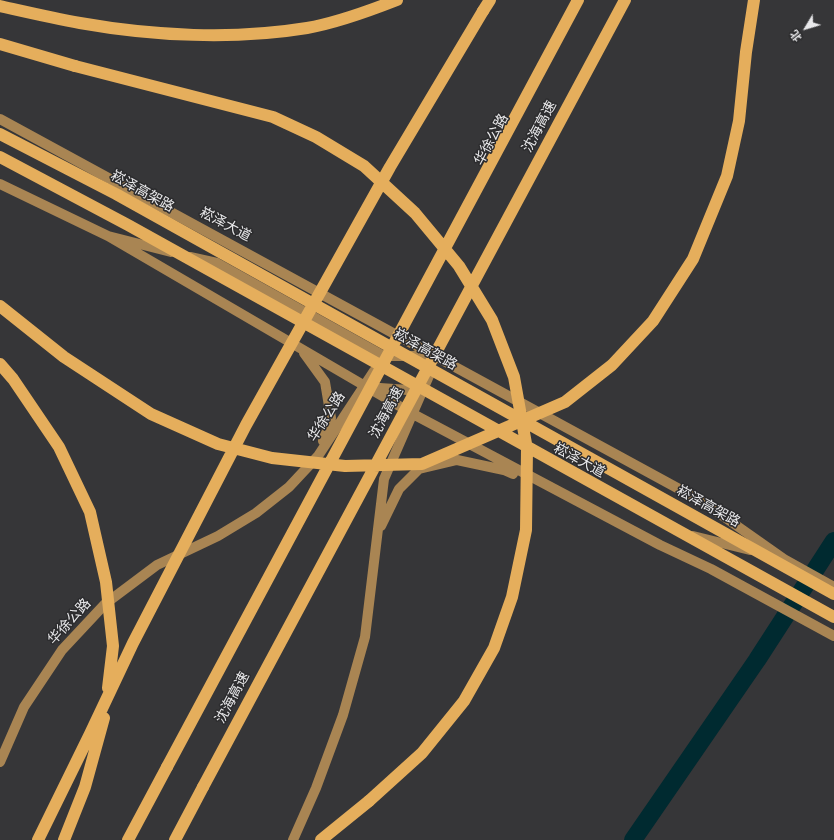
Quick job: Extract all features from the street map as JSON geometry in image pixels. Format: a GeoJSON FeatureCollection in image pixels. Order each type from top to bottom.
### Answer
{"type":"FeatureCollection","features":[{"type":"Feature","properties":{"kind":"highway"},"geometry":{"type":"LineString","coordinates":[[0,6],[95,25],[139,31],[214,35],[258,34],[308,28],[364,13],[396,0]]}},
{"type":"Feature","properties":{"kind":"highway"},"geometry":{"type":"LineString","coordinates":[[38,840],[133,643],[246,425],[390,167],[490,0]]}},
{"type":"Feature","properties":{"kind":"highway","name":"沈海高速"},"geometry":{"type":"LineString","coordinates":[[128,840],[578,0]]}},
{"type":"Feature","properties":{"kind":"highway","name":"沈海高速"},"geometry":{"type":"LineString","coordinates":[[175,840],[625,0]]}},
{"type":"Feature","properties":{"kind":"highway"},"geometry":{"type":"LineString","coordinates":[[0,306],[64,357],[151,414],[218,444],[272,458],[345,466],[422,464],[565,402],[612,365],[653,320],[693,259],[727,176],[739,121],[746,52],[754,0]]}},
{"type":"Feature","properties":{"kind":"highway"},"geometry":{"type":"LineString","coordinates":[[0,44],[130,81],[273,117],[316,137],[364,166],[416,214],[459,266],[492,320],[514,378],[527,449],[526,530],[512,597],[494,648],[464,701],[422,753],[369,801],[321,840]]}},
{"type":"Feature","properties":{"kind":"highway","name":"崧泽高架路"},"geometry":{"type":"LineString","coordinates":[[0,134],[123,198],[833,589]]}},
{"type":"Feature","properties":{"kind":"highway"},"geometry":{"type":"LineString","coordinates":[[0,158],[128,225],[834,617]]}},
{"type":"Feature","properties":{"kind":"highway"},"geometry":{"type":"LineString","coordinates":[[0,364],[13,379],[59,446],[90,512],[106,582],[112,646],[106,711],[85,788],[64,840]]}},
{"type":"Feature","properties":{"kind":"main road","name":"华徐公路"},"geometry":{"type":"LineString","coordinates":[[0,762],[24,706],[62,650],[105,604],[157,565],[218,536],[256,513],[289,487],[318,456],[398,335],[462,226],[584,0]]}},
{"type":"Feature","properties":{"kind":"main road"},"geometry":{"type":"LineString","coordinates":[[293,840],[316,788],[343,715],[365,637],[384,480],[424,391],[437,356],[490,242],[620,0]]}},
{"type":"Feature","properties":{"kind":"main road","name":"崧泽大道"},"geometry":{"type":"LineString","coordinates":[[0,119],[703,502],[784,559],[833,589]]}},
{"type":"Feature","properties":{"kind":"main road","name":"崧泽大道"},"geometry":{"type":"LineString","coordinates":[[0,184],[108,236],[217,263],[384,356],[437,356]]}},
{"type":"Feature","properties":{"kind":"main road"},"geometry":{"type":"LineString","coordinates":[[108,236],[413,414],[660,545]]}},
{"type":"Feature","properties":{"kind":"main road"},"geometry":{"type":"LineString","coordinates":[[302,350],[325,382],[331,418],[318,456]]}},
{"type":"Feature","properties":{"kind":"main road","name":"崧泽大道"},"geometry":{"type":"LineString","coordinates":[[363,386],[424,391],[681,533],[784,559]]}},
{"type":"Feature","properties":{"kind":"main road"},"geometry":{"type":"LineString","coordinates":[[377,535],[399,489],[419,469],[457,460],[504,470],[711,569],[834,636]]}},
{"type":"Feature","properties":{"kind":"waterway"},"geometry":{"type":"LineString","coordinates":[[633,840],[757,660],[834,541]]}}]}
